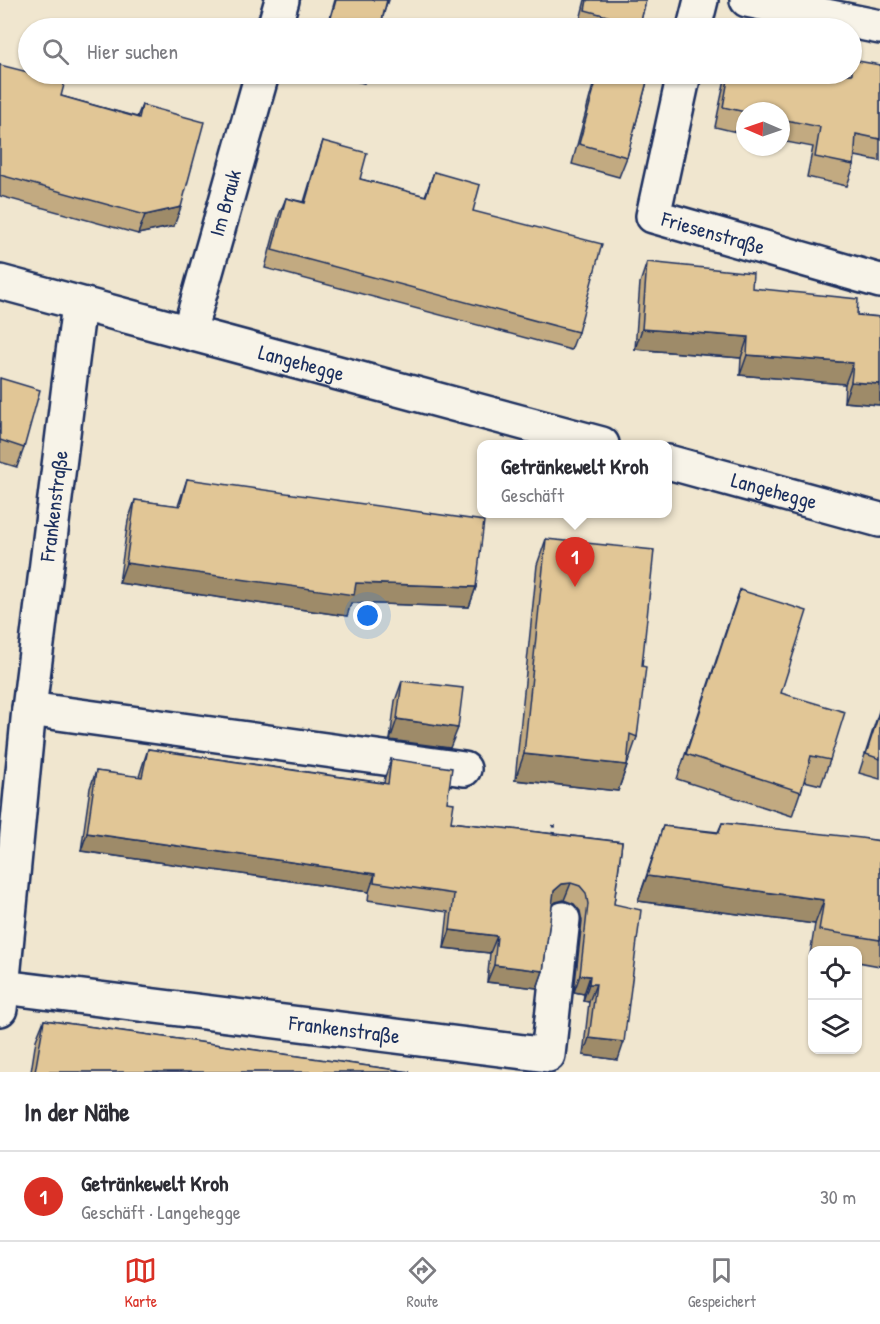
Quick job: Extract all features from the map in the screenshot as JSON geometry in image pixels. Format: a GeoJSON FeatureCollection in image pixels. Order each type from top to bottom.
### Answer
{"type":"FeatureCollection","features":[{"type":"Feature","properties":{"kind":"street"},"geometry":{"type":"LineString","coordinates":[[277,18],[282,0]]}},
{"type":"Feature","properties":{"kind":"street"},"geometry":{"type":"LineString","coordinates":[[696,18],[701,0]]}},
{"type":"Feature","properties":{"kind":"street"},"geometry":{"type":"LineString","coordinates":[[747,0],[836,18]]}},
{"type":"Feature","properties":{"kind":"street"},"geometry":{"type":"LineString","coordinates":[[862,23],[880,27]]}},
{"type":"Feature","properties":{"kind":"street","name":"Im Brauk"},"geometry":{"type":"LineString","coordinates":[[189,332],[259,84]]}},
{"type":"Feature","properties":{"kind":"street","name":"Friesenstraße"},"geometry":{"type":"LineString","coordinates":[[682,84],[653,216],[880,281]]}},
{"type":"Feature","properties":{"kind":"street","name":"Langehegge"},"geometry":{"type":"LineString","coordinates":[[0,282],[587,440]]}},
{"type":"Feature","properties":{"kind":"street","name":"Frankenstraße"},"geometry":{"type":"LineString","coordinates":[[79,304],[29,709],[2,998],[548,1055],[563,920]]}},
{"type":"Feature","properties":{"kind":"street","name":"Langehegge"},"geometry":{"type":"LineString","coordinates":[[672,463],[880,520]]}},
{"type":"Feature","properties":{"kind":"street"},"geometry":{"type":"LineString","coordinates":[[29,709],[464,769]]}},
{"type":"Feature","properties":{"kind":"path"},"geometry":{"type":"LineString","coordinates":[[552,846],[554,825]]}},
{"type":"Feature","properties":{"kind":"building"},"geometry":{"type":"Polygon","coordinates":[[[336,0],[387,0],[382,18],[331,18],[336,0]]]}},
{"type":"Feature","properties":{"kind":"building"},"geometry":{"type":"Polygon","coordinates":[[[587,0],[646,0],[642,18],[614,18],[585,10],[587,0]]]}},
{"type":"Feature","properties":{"kind":"building"},"geometry":{"type":"Polygon","coordinates":[[[862,62],[880,65],[880,139],[856,134],[854,165],[815,157],[820,127],[790,121],[790,102],[736,102],[736,110],[723,107],[727,84],[862,84],[862,62]]]}},
{"type":"Feature","properties":{"kind":"building"},"geometry":{"type":"Polygon","coordinates":[[[0,65],[18,70],[18,84],[64,84],[61,96],[139,118],[142,105],[204,122],[181,207],[145,215],[0,175],[0,65]]]}},
{"type":"Feature","properties":{"kind":"building"},"geometry":{"type":"Polygon","coordinates":[[[595,84],[646,84],[627,157],[579,144],[595,84]]]}},
{"type":"Feature","properties":{"kind":"building"},"geometry":{"type":"Polygon","coordinates":[[[323,141],[367,153],[360,179],[426,196],[434,172],[480,185],[473,211],[602,244],[578,332],[272,250],[286,198],[305,203],[323,141]]]}},
{"type":"Feature","properties":{"kind":"building"},"geometry":{"type":"Polygon","coordinates":[[[647,262],[753,273],[752,288],[858,299],[857,315],[880,317],[880,384],[851,382],[853,363],[747,355],[748,337],[642,329],[647,262]]]}},
{"type":"Feature","properties":{"kind":"building"},"geometry":{"type":"Polygon","coordinates":[[[0,378],[40,390],[24,448],[0,440],[0,378]]]}},
{"type":"Feature","properties":{"kind":"building"},"geometry":{"type":"Polygon","coordinates":[[[187,479],[484,521],[476,587],[356,583],[354,595],[126,563],[135,500],[180,506],[187,479]]]}},
{"type":"Feature","properties":{"kind":"building"},"geometry":{"type":"Polygon","coordinates":[[[546,539],[654,550],[642,666],[646,667],[637,737],[630,734],[627,765],[524,754],[546,539]]]}},
{"type":"Feature","properties":{"kind":"building"},"geometry":{"type":"Polygon","coordinates":[[[740,590],[807,611],[781,693],[845,712],[830,760],[811,756],[801,792],[686,754],[740,590]]]}},
{"type":"Feature","properties":{"kind":"building"},"geometry":{"type":"Polygon","coordinates":[[[402,681],[463,688],[458,728],[397,719],[402,681]]]}},
{"type":"Feature","properties":{"kind":"building"},"geometry":{"type":"Polygon","coordinates":[[[880,711],[880,759],[866,754],[880,711]]]}},
{"type":"Feature","properties":{"kind":"building"},"geometry":{"type":"Polygon","coordinates":[[[148,749],[388,784],[391,759],[452,768],[447,802],[454,803],[451,822],[622,842],[614,904],[641,910],[624,1042],[589,1038],[596,984],[589,984],[590,976],[580,975],[588,904],[586,893],[580,886],[571,883],[562,884],[554,891],[543,971],[494,965],[497,936],[450,930],[454,894],[374,882],[375,874],[87,833],[96,771],[142,777],[148,749]]]}},
{"type":"Feature","properties":{"kind":"building"},"geometry":{"type":"Polygon","coordinates":[[[722,823],[880,841],[880,940],[819,930],[824,900],[647,876],[663,826],[719,833],[722,823]]]}},
{"type":"Feature","properties":{"kind":"building"},"geometry":{"type":"Polygon","coordinates":[[[44,1020],[410,1072],[35,1072],[44,1020]]]}},
{"type":"Feature","properties":{"kind":"place","name":"Getränkewelt Kroh"},"geometry":{"type":"Point","coordinates":[575,587]}}]}
